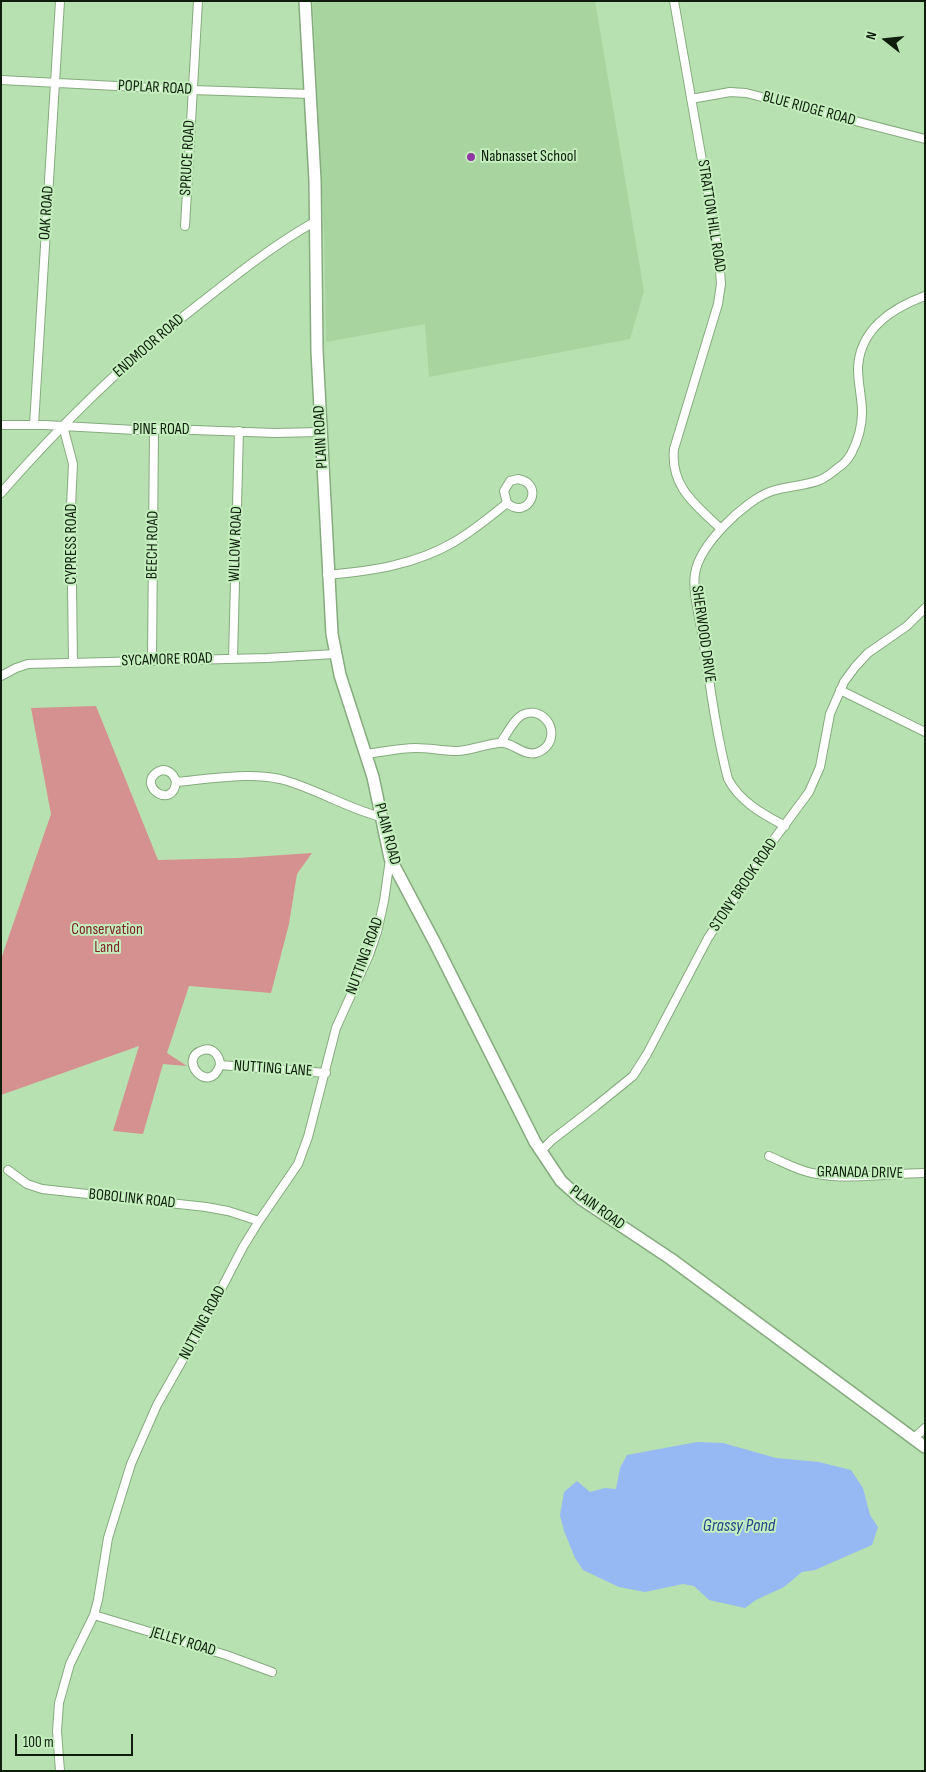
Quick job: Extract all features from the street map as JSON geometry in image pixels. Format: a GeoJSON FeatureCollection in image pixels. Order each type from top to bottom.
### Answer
{"type":"FeatureCollection","features":[{"type":"Feature","properties":{"kind":"main road","name":"PLAIN ROAD"},"geometry":{"type":"LineString","coordinates":[[305,1],[316,221],[316,350],[327,575],[335,654],[366,754],[390,858],[440,951],[541,1151],[561,1181],[581,1199],[671,1259],[925,1447]]}},
{"type":"Feature","properties":{"kind":"street","name":"OAK ROAD"},"geometry":{"type":"LineString","coordinates":[[34,425],[60,1]]}},
{"type":"Feature","properties":{"kind":"street","name":"SPRUCE ROAD"},"geometry":{"type":"LineString","coordinates":[[185,226],[198,1]]}},
{"type":"Feature","properties":{"kind":"street","name":"STRATTON HILL ROAD"},"geometry":{"type":"LineString","coordinates":[[674,1],[720,263],[721,284],[717,309],[674,449],[673,465],[682,489],[721,529]]}},
{"type":"Feature","properties":{"kind":"street","name":"POPLAR ROAD"},"geometry":{"type":"LineString","coordinates":[[1,80],[310,94]]}},
{"type":"Feature","properties":{"kind":"street","name":"BLUE RIDGE ROAD"},"geometry":{"type":"LineString","coordinates":[[691,99],[730,92],[746,93],[925,139]]}},
{"type":"Feature","properties":{"kind":"street","name":"ENDMOOR ROAD"},"geometry":{"type":"LineString","coordinates":[[1,493],[63,426],[114,376],[161,334],[208,296],[298,231],[316,221]]}},
{"type":"Feature","properties":{"kind":"street","name":"SHERWOOD DRIVE"},"geometry":{"type":"LineString","coordinates":[[785,826],[766,815],[742,797],[733,787],[725,765],[715,719],[694,588],[697,564],[721,529],[751,502],[766,493],[822,480],[850,456],[860,432],[862,401],[858,368],[860,355],[866,339],[883,318],[895,309],[925,296]]}},
{"type":"Feature","properties":{"kind":"street","name":"PINE ROAD"},"geometry":{"type":"LineString","coordinates":[[1,425],[135,430],[320,432]]}},
{"type":"Feature","properties":{"kind":"street","name":"CYPRESS ROAD"},"geometry":{"type":"LineString","coordinates":[[63,426],[73,464],[71,506],[73,663]]}},
{"type":"Feature","properties":{"kind":"street","name":"BEECH ROAD"},"geometry":{"type":"LineString","coordinates":[[152,660],[154,429]]}},
{"type":"Feature","properties":{"kind":"street","name":"WILLOW ROAD"},"geometry":{"type":"LineString","coordinates":[[233,658],[239,431]]}},
{"type":"Feature","properties":{"kind":"street"},"geometry":{"type":"LineString","coordinates":[[327,575],[410,562],[432,554],[464,536],[507,503]]}},
{"type":"Feature","properties":{"kind":"street","name":"STONY BROOK ROAD"},"geometry":{"type":"LineString","coordinates":[[541,1151],[552,1140],[633,1076],[647,1054],[708,938],[785,826],[802,805],[814,784],[820,766],[830,714],[840,690],[855,667],[868,653],[907,626],[925,608]]}},
{"type":"Feature","properties":{"kind":"street","name":"SYCAMORE ROAD"},"geometry":{"type":"LineString","coordinates":[[1,676],[28,664],[335,654]]}},
{"type":"Feature","properties":{"kind":"street"},"geometry":{"type":"LineString","coordinates":[[840,690],[925,732]]}},
{"type":"Feature","properties":{"kind":"street"},"geometry":{"type":"LineString","coordinates":[[366,754],[408,748],[466,750],[501,742],[527,753],[538,752],[547,746],[550,741],[552,736],[550,725],[543,716],[528,713],[518,718],[501,742]]}},
{"type":"Feature","properties":{"kind":"street"},"geometry":{"type":"LineString","coordinates":[[176,782],[218,778],[271,778],[291,783],[358,810],[381,817]]}},
{"type":"Feature","properties":{"kind":"street","name":"NUTTING ROAD"},"geometry":{"type":"LineString","coordinates":[[60,1771],[57,1731],[59,1703],[70,1664],[94,1615],[108,1538],[131,1464],[158,1405],[259,1221],[298,1164],[308,1137],[336,1028],[378,932],[390,858]]}},
{"type":"Feature","properties":{"kind":"street"},"geometry":{"type":"LineString","coordinates":[[386,888],[402,882]]}},
{"type":"Feature","properties":{"kind":"street","name":"NUTTING LANE"},"geometry":{"type":"LineString","coordinates":[[220,1066],[326,1072]]}},
{"type":"Feature","properties":{"kind":"street","name":"GRANADA DRIVE"},"geometry":{"type":"LineString","coordinates":[[769,1156],[810,1173],[822,1175],[852,1176],[925,1173]]}},
{"type":"Feature","properties":{"kind":"street","name":"BOBOLINK ROAD"},"geometry":{"type":"LineString","coordinates":[[8,1170],[27,1184],[42,1189],[206,1207],[228,1211],[259,1221]]}},
{"type":"Feature","properties":{"kind":"street"},"geometry":{"type":"LineString","coordinates":[[913,1439],[925,1428]]}},
{"type":"Feature","properties":{"kind":"street","name":"JELLEY ROAD"},"geometry":{"type":"LineString","coordinates":[[94,1615],[226,1655],[272,1672]]}},
{"type":"Feature","properties":{"kind":"shaded area","name":"Nabnasset School"},"geometry":{"type":"Polygon","coordinates":[[[319,1],[595,1],[644,291],[630,339],[429,377],[425,324],[326,342],[324,235],[313,3],[319,1]]]}},
{"type":"Feature","properties":{"kind":"green space","name":"Conservation Land"},"geometry":{"type":"Polygon","coordinates":[[[96,706],[158,860],[238,858],[312,853],[297,874],[289,924],[271,993],[189,986],[167,1053],[187,1066],[163,1064],[143,1134],[113,1131],[139,1046],[1,1095],[1,959],[51,814],[31,708],[96,706]]]}},
{"type":"Feature","properties":{"kind":"water","name":"Grassy Pond"},"geometry":{"type":"Polygon","coordinates":[[[697,1442],[723,1443],[776,1458],[819,1462],[851,1470],[863,1488],[870,1515],[878,1527],[872,1545],[815,1570],[802,1572],[784,1587],[756,1600],[745,1608],[709,1600],[694,1586],[683,1584],[645,1592],[619,1587],[583,1570],[575,1558],[560,1515],[564,1492],[577,1481],[590,1492],[605,1488],[616,1489],[620,1468],[627,1455],[697,1442]]]}},
{"type":"Feature","properties":{"kind":"place","name":"Nabnasset School"},"geometry":{"type":"Point","coordinates":[471,157]}}]}
